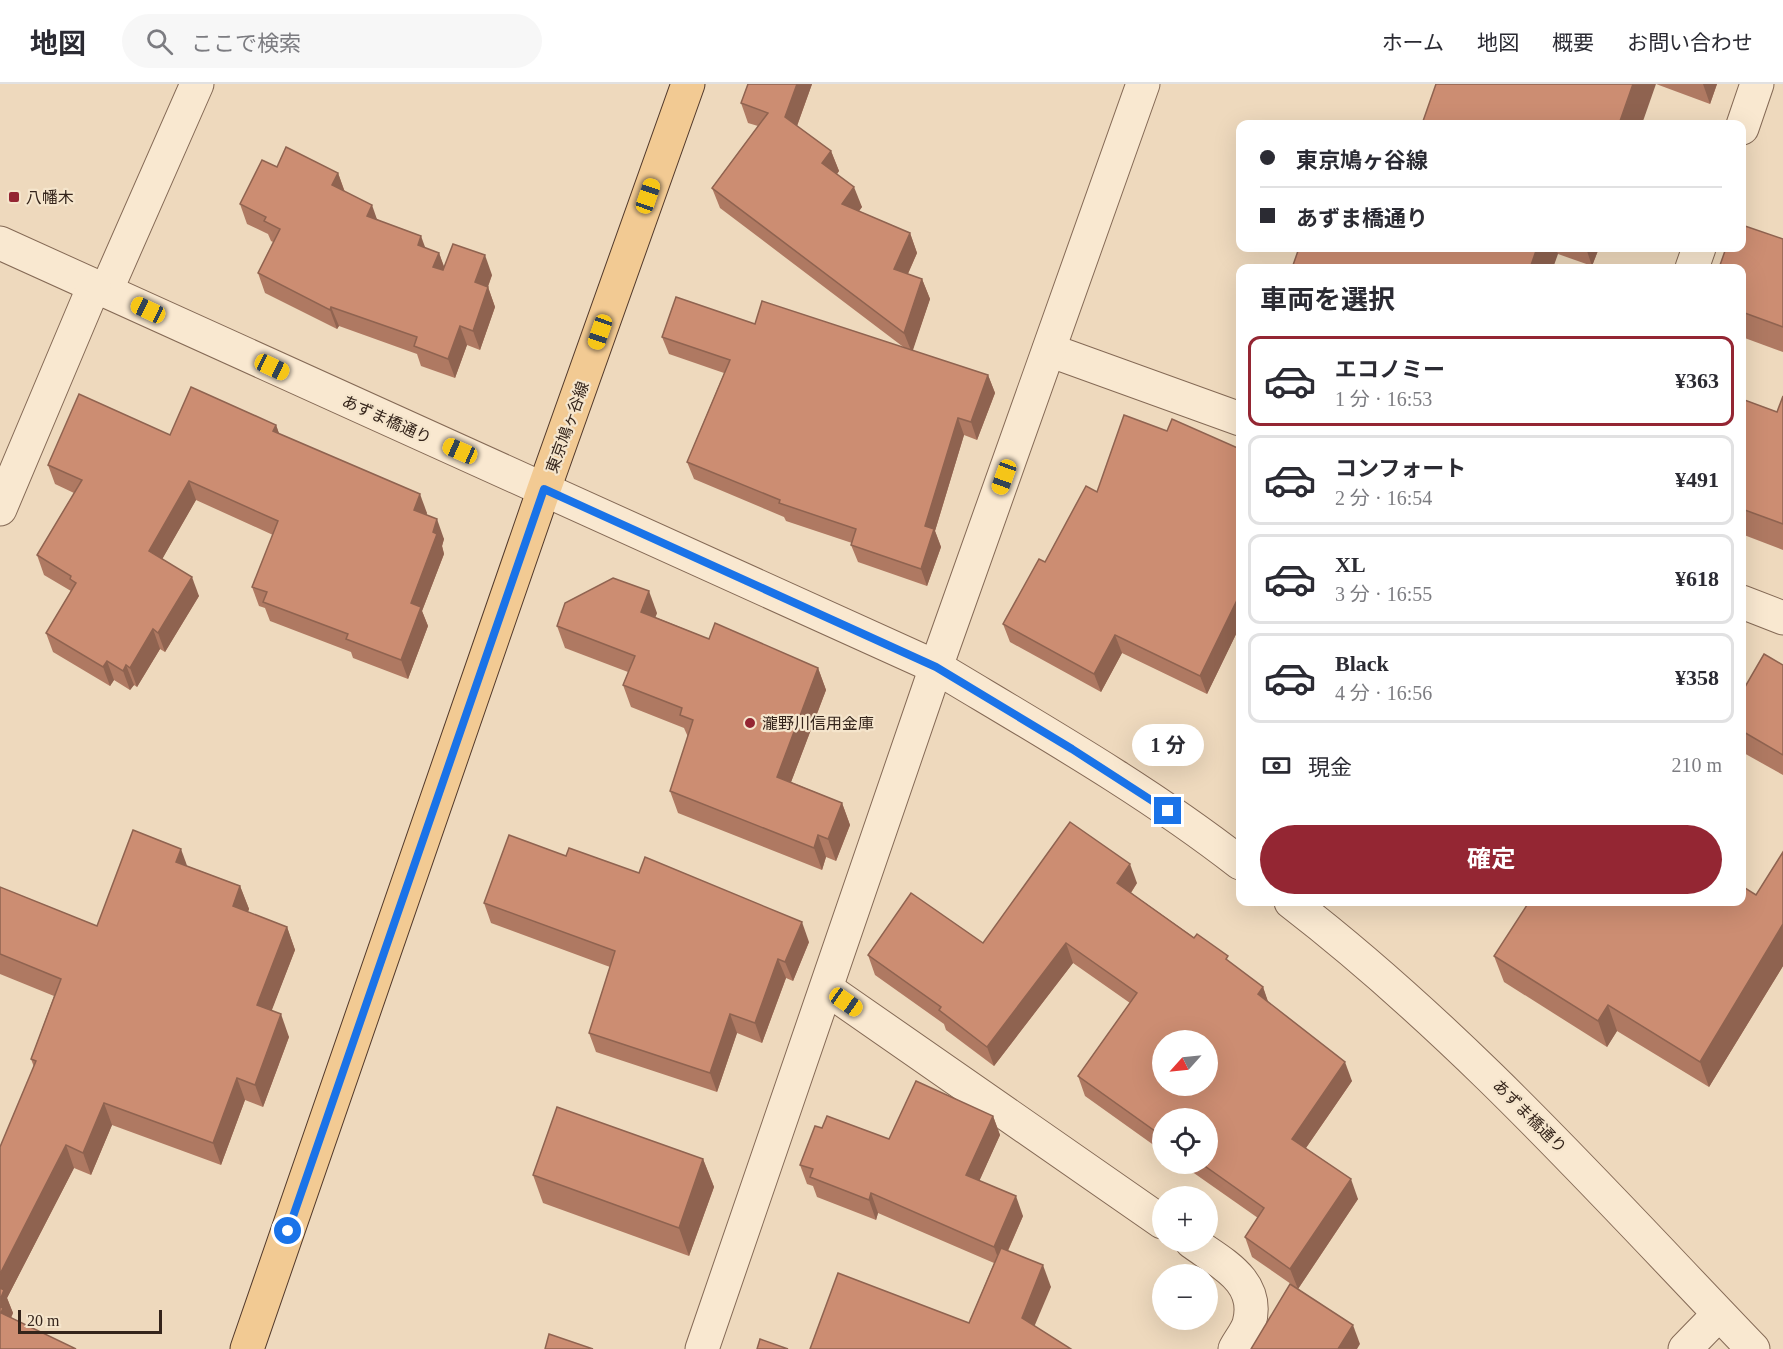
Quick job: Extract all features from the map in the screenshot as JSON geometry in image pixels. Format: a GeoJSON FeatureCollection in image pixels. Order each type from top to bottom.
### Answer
{"type":"FeatureCollection","features":[{"type":"Feature","properties":{"kind":"main road","name":"東京鳩ヶ谷線"},"geometry":{"type":"LineString","coordinates":[[247,1349],[544,489],[688,84]]}},
{"type":"Feature","properties":{"kind":"street"},"geometry":{"type":"LineString","coordinates":[[0,509],[100,288],[197,84]]}},
{"type":"Feature","properties":{"kind":"street"},"geometry":{"type":"LineString","coordinates":[[702,1349],[936,667],[1143,84]]}},
{"type":"Feature","properties":{"kind":"street"},"geometry":{"type":"LineString","coordinates":[[1745,120],[1757,84]]}},
{"type":"Feature","properties":{"kind":"street","name":"あずま橋通り"},"geometry":{"type":"LineString","coordinates":[[0,243],[936,667],[1072,749],[1206,836],[1236,860]]}},
{"type":"Feature","properties":{"kind":"street"},"geometry":{"type":"LineString","coordinates":[[1049,350],[1236,418]]}},
{"type":"Feature","properties":{"kind":"street"},"geometry":{"type":"LineString","coordinates":[[1746,604],[1783,618]]}},
{"type":"Feature","properties":{"kind":"street","name":"あずま橋通り"},"geometry":{"type":"LineString","coordinates":[[1296,906],[1344,944],[1480,1066],[1535,1120],[1753,1349]]}},
{"type":"Feature","properties":{"kind":"street"},"geometry":{"type":"LineString","coordinates":[[827,989],[1152,1215]]}},
{"type":"Feature","properties":{"kind":"street"},"geometry":{"type":"LineString","coordinates":[[1206,1252],[1236,1273],[1251,1296],[1249,1325],[1234,1349]]}},
{"type":"Feature","properties":{"kind":"street"},"geometry":{"type":"LineString","coordinates":[[1685,1349],[1719,1314]]}},
{"type":"Feature","properties":{"kind":"building"},"geometry":{"type":"Polygon","coordinates":[[[748,84],[797,84],[785,117],[831,151],[822,163],[854,187],[842,204],[910,233],[894,269],[922,279],[904,333],[712,188],[768,113],[741,103],[748,84]]]}},
{"type":"Feature","properties":{"kind":"building"},"geometry":{"type":"Polygon","coordinates":[[[1436,84],[1633,84],[1620,120],[1423,120],[1436,84]]]}},
{"type":"Feature","properties":{"kind":"building"},"geometry":{"type":"Polygon","coordinates":[[[286,147],[338,173],[332,185],[372,205],[367,216],[421,236],[418,245],[439,253],[433,267],[443,270],[453,244],[485,255],[475,282],[488,287],[473,331],[460,326],[448,359],[414,346],[417,337],[331,307],[330,310],[258,273],[280,229],[264,221],[266,217],[240,204],[262,160],[277,167],[286,147]]]}},
{"type":"Feature","properties":{"kind":"building"},"geometry":{"type":"Polygon","coordinates":[[[1746,226],[1783,239],[1783,327],[1746,313],[1746,264],[1720,264],[1725,252],[1746,252],[1746,226]]]}},
{"type":"Feature","properties":{"kind":"building"},"geometry":{"type":"Polygon","coordinates":[[[1298,252],[1536,252],[1531,264],[1293,264],[1298,252]]]}},
{"type":"Feature","properties":{"kind":"building"},"geometry":{"type":"Polygon","coordinates":[[[676,297],[755,324],[762,301],[988,375],[971,422],[958,418],[925,526],[934,529],[921,569],[851,545],[856,529],[779,503],[780,500],[687,462],[730,360],[662,337],[676,297]]]}},
{"type":"Feature","properties":{"kind":"building"},"geometry":{"type":"Polygon","coordinates":[[[191,387],[276,425],[273,431],[420,494],[414,510],[437,519],[433,532],[437,534],[411,603],[421,607],[401,660],[346,639],[348,634],[263,602],[267,592],[252,587],[278,521],[189,481],[149,551],[192,577],[158,633],[153,629],[130,668],[126,665],[123,671],[107,661],[103,667],[46,633],[76,583],[70,579],[71,576],[37,555],[82,480],[48,465],[79,394],[170,435],[191,387]]]}},
{"type":"Feature","properties":{"kind":"building"},"geometry":{"type":"Polygon","coordinates":[[[1783,396],[1783,524],[1746,510],[1746,400],[1777,412],[1783,396]]]}},
{"type":"Feature","properties":{"kind":"building"},"geometry":{"type":"Polygon","coordinates":[[[1124,415],[1167,431],[1172,419],[1236,447],[1236,602],[1200,676],[1115,635],[1094,674],[1003,624],[1039,559],[1045,562],[1086,486],[1097,492],[1124,415]]]}},
{"type":"Feature","properties":{"kind":"building"},"geometry":{"type":"Polygon","coordinates":[[[613,578],[649,591],[641,612],[709,639],[715,623],[818,668],[777,777],[842,803],[828,839],[818,835],[814,848],[670,791],[693,720],[680,715],[682,708],[623,685],[635,656],[557,626],[565,603],[613,578]]]}},
{"type":"Feature","properties":{"kind":"building"},"geometry":{"type":"Polygon","coordinates":[[[1764,654],[1783,665],[1783,755],[1746,733],[1746,685],[1764,654]]]}},
{"type":"Feature","properties":{"kind":"building"},"geometry":{"type":"Polygon","coordinates":[[[1070,822],[1130,864],[1117,883],[1194,938],[1197,934],[1228,956],[1226,959],[1263,987],[1258,994],[1345,1062],[1292,1139],[1351,1179],[1290,1269],[1245,1237],[1264,1208],[1216,1174],[1218,1174],[1218,1108],[1152,1108],[1152,1129],[1078,1076],[1137,993],[1066,943],[987,1047],[939,1010],[941,1007],[868,955],[911,893],[983,943],[1070,822]]]}},
{"type":"Feature","properties":{"kind":"building"},"geometry":{"type":"Polygon","coordinates":[[[133,830],[181,849],[176,862],[240,886],[233,906],[287,927],[257,1005],[281,1014],[255,1085],[237,1078],[213,1143],[104,1103],[83,1153],[66,1145],[0,1274],[0,1147],[36,1061],[31,1059],[61,979],[0,954],[0,887],[97,926],[133,830]]]}},
{"type":"Feature","properties":{"kind":"building"},"geometry":{"type":"Polygon","coordinates":[[[509,835],[566,856],[569,848],[639,873],[645,857],[802,922],[785,962],[778,959],[755,1023],[730,1014],[710,1073],[589,1033],[615,951],[484,903],[509,835]]]}},
{"type":"Feature","properties":{"kind":"building"},"geometry":{"type":"Polygon","coordinates":[[[1783,852],[1783,924],[1700,1062],[1608,1005],[1598,1021],[1494,956],[1526,906],[1746,906],[1746,889],[1756,895],[1783,852]]]}},
{"type":"Feature","properties":{"kind":"building"},"geometry":{"type":"Polygon","coordinates":[[[916,1081],[993,1116],[966,1175],[1016,1196],[994,1247],[871,1193],[869,1200],[810,1177],[813,1169],[800,1165],[815,1126],[822,1128],[827,1116],[889,1139],[916,1081]]]}},
{"type":"Feature","properties":{"kind":"building"},"geometry":{"type":"Polygon","coordinates":[[[557,1107],[703,1159],[679,1228],[533,1175],[557,1107]]]}},
{"type":"Feature","properties":{"kind":"building"},"geometry":{"type":"Polygon","coordinates":[[[1001,1248],[1043,1265],[1022,1318],[1071,1349],[810,1349],[838,1273],[969,1323],[1001,1248]]]}},
{"type":"Feature","properties":{"kind":"building"},"geometry":{"type":"Polygon","coordinates":[[[1290,1284],[1353,1325],[1338,1349],[1251,1349],[1290,1284]]]}},
{"type":"Feature","properties":{"kind":"building"},"geometry":{"type":"Polygon","coordinates":[[[0,1288],[4,1290],[0,1300],[0,1288]]]}},
{"type":"Feature","properties":{"kind":"building"},"geometry":{"type":"Polygon","coordinates":[[[0,1307],[3,1308],[1,1313],[76,1349],[0,1349],[0,1307]]]}},
{"type":"Feature","properties":{"kind":"building"},"geometry":{"type":"Polygon","coordinates":[[[549,1334],[593,1349],[545,1349],[549,1334]]]}},
{"type":"Feature","properties":{"kind":"building"},"geometry":{"type":"Polygon","coordinates":[[[760,1339],[788,1349],[757,1349],[760,1339]]]}},
{"type":"Feature","properties":{"kind":"place","name":"八幡木"},"geometry":{"type":"Point","coordinates":[14,197]}},
{"type":"Feature","properties":{"kind":"place","name":"瀧野川信用金庫"},"geometry":{"type":"Point","coordinates":[750,723]}},
{"type":"Feature","properties":{"kind":"route"},"geometry":{"type":"LineString","coordinates":[[288,1231],[544,489],[936,667],[1072,749],[1168,811]]}}]}
